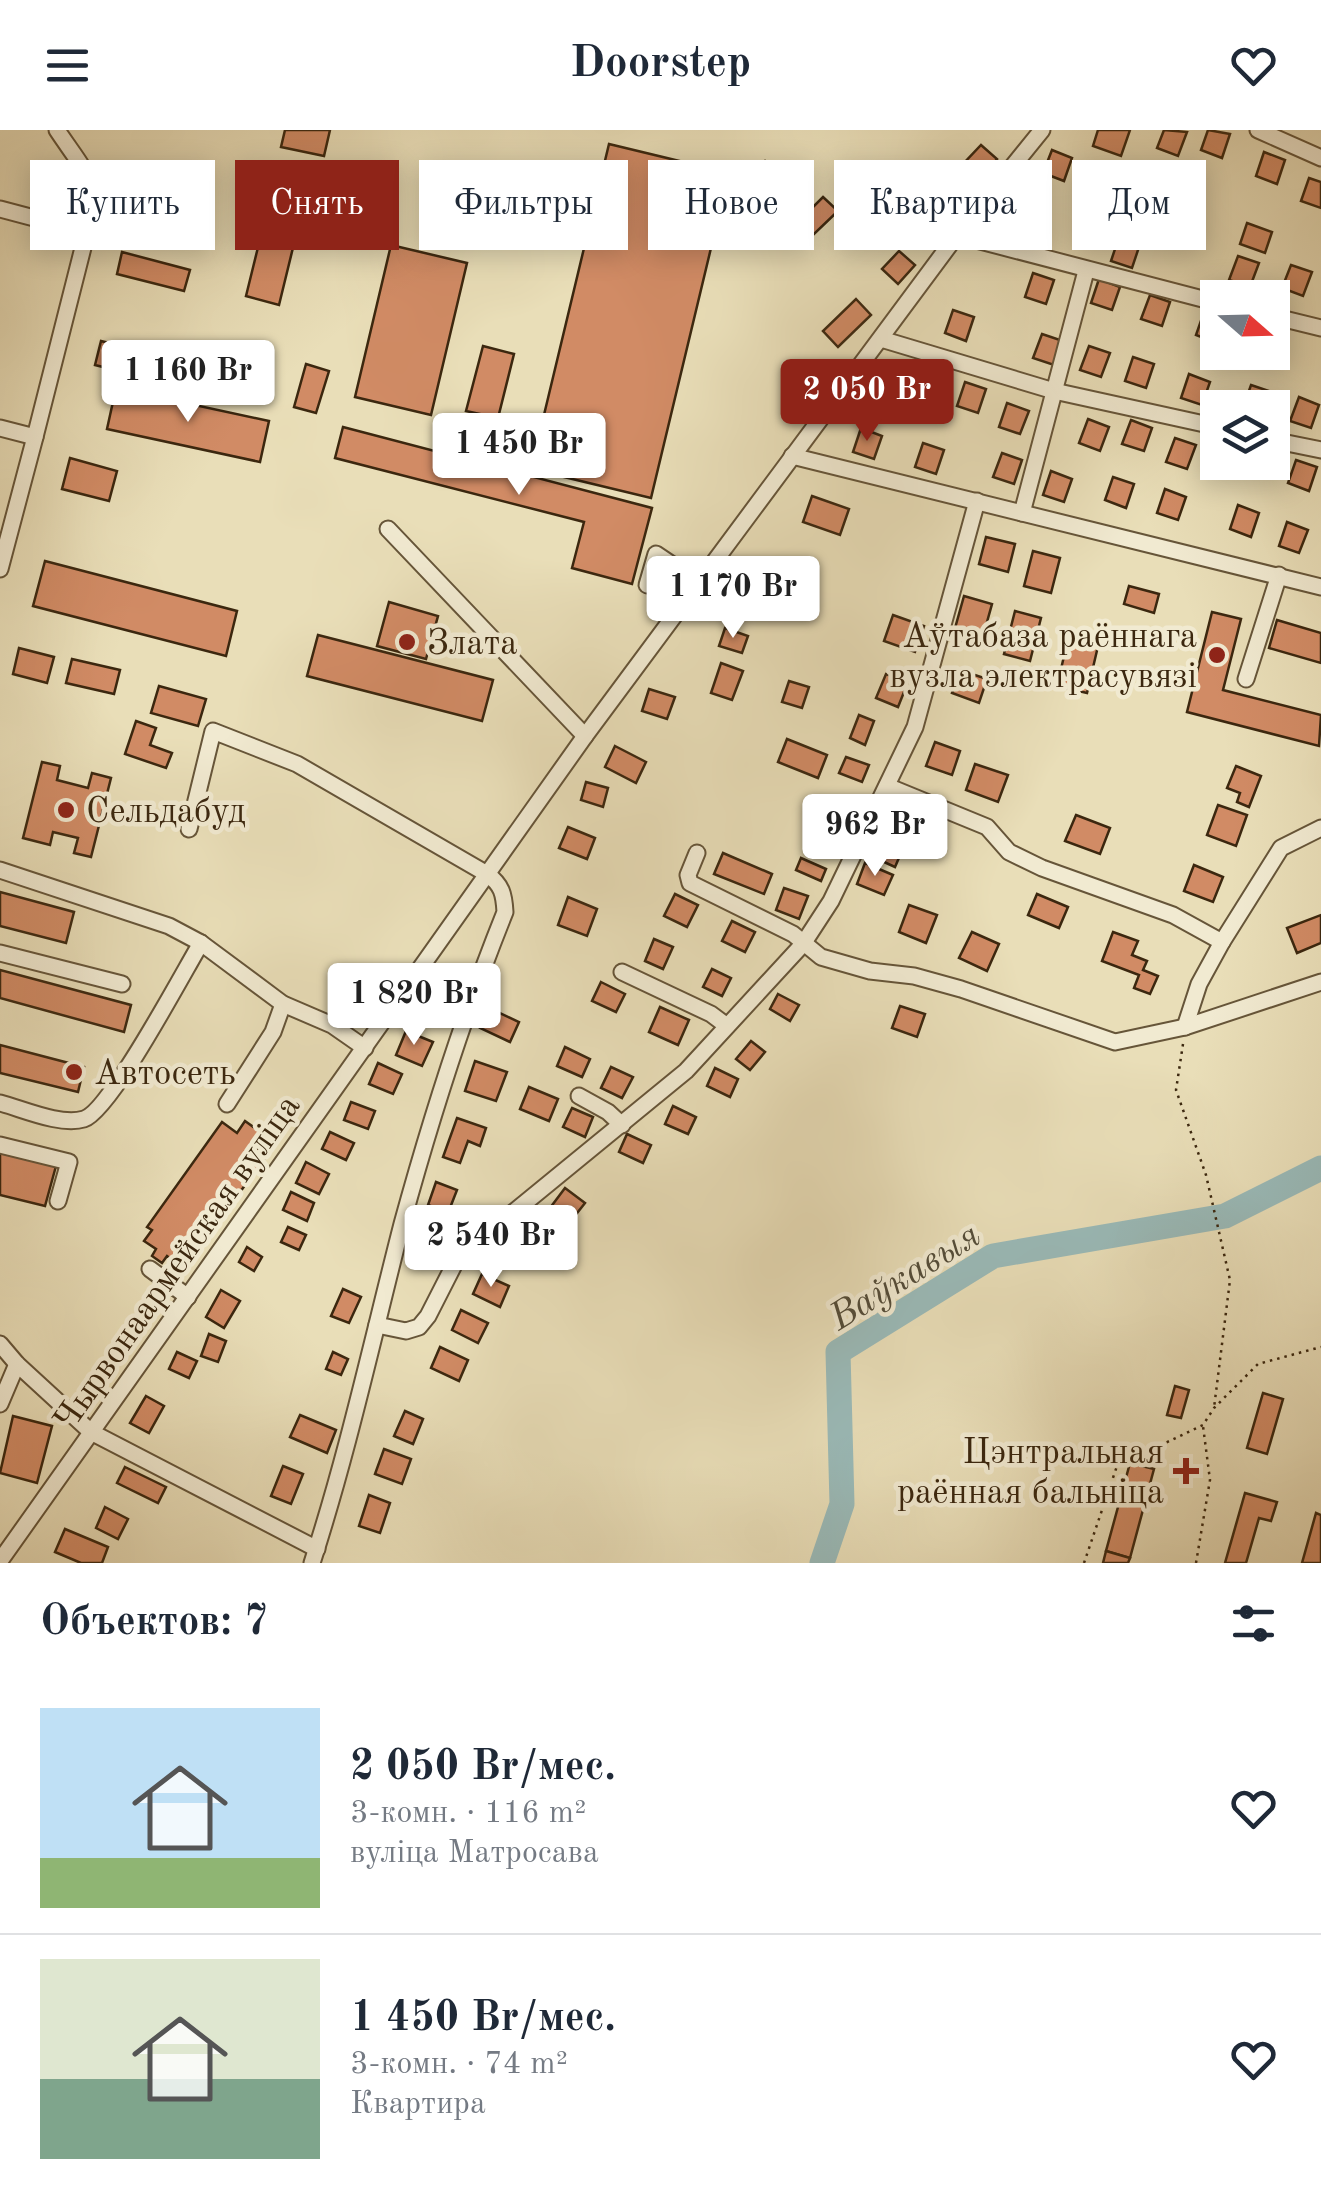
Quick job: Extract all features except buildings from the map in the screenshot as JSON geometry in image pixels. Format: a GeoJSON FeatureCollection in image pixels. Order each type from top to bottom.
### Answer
{"type":"FeatureCollection","features":[{"type":"Feature","properties":{"kind":"street"},"geometry":{"type":"LineString","coordinates":[[57,130],[77,160]]}},
{"type":"Feature","properties":{"kind":"street","name":"Чырвонаармейская вуліца"},"geometry":{"type":"LineString","coordinates":[[1018,160],[1042,130]]}},
{"type":"Feature","properties":{"kind":"street"},"geometry":{"type":"LineString","coordinates":[[1258,130],[1321,158]]}},
{"type":"Feature","properties":{"kind":"street"},"geometry":{"type":"LineString","coordinates":[[0,209],[30,217]]}},
{"type":"Feature","properties":{"kind":"street"},"geometry":{"type":"LineString","coordinates":[[0,569],[82,250]]}},
{"type":"Feature","properties":{"kind":"street","name":"Чырвонаармейская вуліца"},"geometry":{"type":"LineString","coordinates":[[0,1561],[7,1538],[91,1432],[585,736],[948,250]]}},
{"type":"Feature","properties":{"kind":"street"},"geometry":{"type":"LineString","coordinates":[[1011,250],[1200,298]]}},
{"type":"Feature","properties":{"kind":"street"},"geometry":{"type":"LineString","coordinates":[[1022,513],[1086,270]]}},
{"type":"Feature","properties":{"kind":"street"},"geometry":{"type":"LineString","coordinates":[[1290,320],[1321,328]]}},
{"type":"Feature","properties":{"kind":"street"},"geometry":{"type":"LineString","coordinates":[[881,339],[1054,390],[1200,423]]}},
{"type":"Feature","properties":{"kind":"street"},"geometry":{"type":"LineString","coordinates":[[0,428],[35,436]]}},
{"type":"Feature","properties":{"kind":"street"},"geometry":{"type":"LineString","coordinates":[[1290,444],[1321,450]]}},
{"type":"Feature","properties":{"kind":"street"},"geometry":{"type":"LineString","coordinates":[[792,456],[1321,588]]}},
{"type":"Feature","properties":{"kind":"street"},"geometry":{"type":"LineString","coordinates":[[377,1325],[406,1331],[418,1327],[428,1316],[455,1264],[476,1243],[686,1071],[803,944],[831,902],[916,727],[977,501]]}},
{"type":"Feature","properties":{"kind":"street"},"geometry":{"type":"LineString","coordinates":[[388,528],[585,736]]}},
{"type":"Feature","properties":{"kind":"street"},"geometry":{"type":"LineString","coordinates":[[647,584],[656,554],[699,583]]}},
{"type":"Feature","properties":{"kind":"street"},"geometry":{"type":"LineString","coordinates":[[1246,679],[1279,575]]}},
{"type":"Feature","properties":{"kind":"street"},"geometry":{"type":"LineString","coordinates":[[0,1344],[91,1432],[314,1556],[403,1223],[463,1018],[505,912],[502,887],[487,874],[297,764],[213,731],[189,829]]}},
{"type":"Feature","properties":{"kind":"street"},"geometry":{"type":"LineString","coordinates":[[887,786],[986,827],[1009,852],[1042,868],[1138,900],[1222,942]]}},
{"type":"Feature","properties":{"kind":"street"},"geometry":{"type":"LineString","coordinates":[[1185,1027],[1199,984],[1281,848],[1321,828]]}},
{"type":"Feature","properties":{"kind":"street"},"geometry":{"type":"LineString","coordinates":[[697,853],[688,875],[690,883],[793,934],[821,957],[961,989],[1115,1042],[1185,1027],[1321,982]]}},
{"type":"Feature","properties":{"kind":"street"},"geometry":{"type":"LineString","coordinates":[[0,870],[169,926],[201,943],[283,1004],[332,1024],[365,1048]]}},
{"type":"Feature","properties":{"kind":"street"},"geometry":{"type":"LineString","coordinates":[[0,1103],[63,1120],[83,1120],[94,1113],[133,1060],[201,943]]}},
{"type":"Feature","properties":{"kind":"street"},"geometry":{"type":"LineString","coordinates":[[0,953],[122,984]]}},
{"type":"Feature","properties":{"kind":"street"},"geometry":{"type":"LineString","coordinates":[[622,972],[712,1014],[727,1026]]}},
{"type":"Feature","properties":{"kind":"street"},"geometry":{"type":"LineString","coordinates":[[227,1104],[273,1032],[283,1004]]}},
{"type":"Feature","properties":{"kind":"street"},"geometry":{"type":"LineString","coordinates":[[579,1096],[608,1112],[622,1126]]}},
{"type":"Feature","properties":{"kind":"street"},"geometry":{"type":"LineString","coordinates":[[0,1145],[69,1162],[58,1200]]}},
{"type":"Feature","properties":{"kind":"street"},"geometry":{"type":"LineString","coordinates":[[150,1269],[188,1296]]}},
{"type":"Feature","properties":{"kind":"street"},"geometry":{"type":"LineString","coordinates":[[0,1404],[17,1364]]}},
{"type":"Feature","properties":{"kind":"path"},"geometry":{"type":"LineString","coordinates":[[1185,1027],[1176,1090],[1216,1211],[1230,1280],[1214,1408]]}},
{"type":"Feature","properties":{"kind":"path"},"geometry":{"type":"LineString","coordinates":[[1084,1563],[1117,1466],[1203,1425],[1214,1408],[1258,1364],[1321,1347]]}},
{"type":"Feature","properties":{"kind":"path"},"geometry":{"type":"LineString","coordinates":[[1196,1563],[1210,1480],[1203,1425]]}},
{"type":"Feature","properties":{"kind":"waterway","name":"Ваўкавыя"},"geometry":{"type":"LineString","coordinates":[[822,1563],[842,1504],[838,1352],[993,1256],[1225,1216],[1321,1168]]}},
{"type":"Feature","properties":{"kind":"place","name":"Злата"},"geometry":{"type":"Point","coordinates":[407,642]}},
{"type":"Feature","properties":{"kind":"place","name":"Аўтабаза раённага вузла электрасувязі"},"geometry":{"type":"Point","coordinates":[1217,655]}},
{"type":"Feature","properties":{"kind":"place","name":"Сельдабуд"},"geometry":{"type":"Point","coordinates":[66,810]}},
{"type":"Feature","properties":{"kind":"place","name":"Автосеть"},"geometry":{"type":"Point","coordinates":[74,1072]}},
{"type":"Feature","properties":{"kind":"place","name":"Цэнтральная раённая бальніца"},"geometry":{"type":"Point","coordinates":[1186,1471]}}]}
